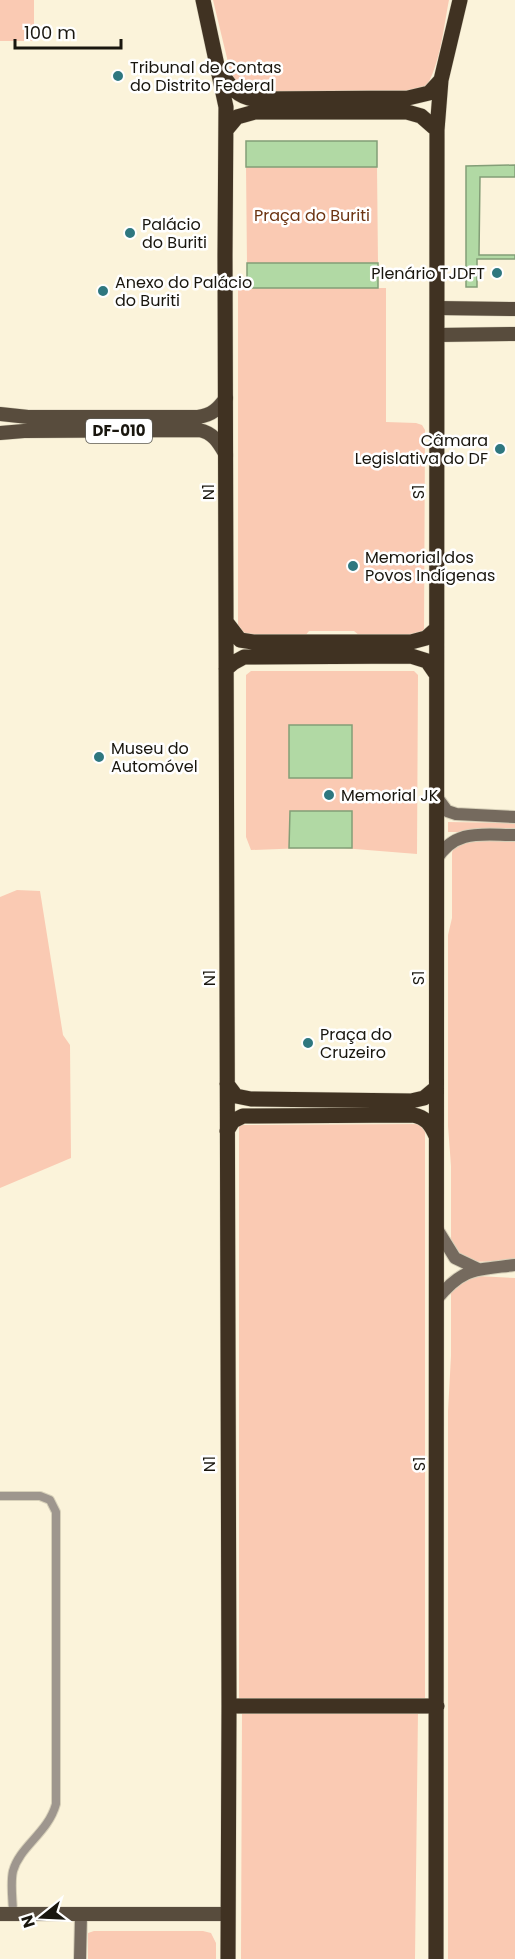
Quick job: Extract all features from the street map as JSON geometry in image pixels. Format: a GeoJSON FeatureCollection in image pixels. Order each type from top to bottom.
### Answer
{"type":"FeatureCollection","features":[{"type":"Feature","properties":{"kind":"highway","name":"N1"},"geometry":{"type":"LineString","coordinates":[[203,0],[226,107],[228,1959]]}},
{"type":"Feature","properties":{"kind":"highway","name":"S1"},"geometry":{"type":"LineString","coordinates":[[436,1959],[437,130],[441,80],[460,0]]}},
{"type":"Feature","properties":{"kind":"highway"},"geometry":{"type":"LineString","coordinates":[[218,68],[240,97],[253,99],[408,98],[429,93],[441,80]]}},
{"type":"Feature","properties":{"kind":"highway"},"geometry":{"type":"LineString","coordinates":[[226,129],[237,117],[255,112],[379,111],[416,114],[429,121],[437,130]]}},
{"type":"Feature","properties":{"kind":"highway"},"geometry":{"type":"LineString","coordinates":[[227,623],[240,639],[253,642],[411,642],[426,638],[436,629]]}},
{"type":"Feature","properties":{"kind":"highway"},"geometry":{"type":"LineString","coordinates":[[226,669],[244,657],[411,656],[427,661],[436,674]]}},
{"type":"Feature","properties":{"kind":"highway"},"geometry":{"type":"LineString","coordinates":[[227,1084],[240,1098],[265,1100],[411,1101],[424,1098],[436,1088]]}},
{"type":"Feature","properties":{"kind":"highway"},"geometry":{"type":"LineString","coordinates":[[227,1131],[233,1121],[243,1116],[413,1115],[428,1121],[436,1136]]}},
{"type":"Feature","properties":{"kind":"highway"},"geometry":{"type":"LineString","coordinates":[[229,1706],[437,1706]]}},
{"type":"Feature","properties":{"kind":"main road"},"geometry":{"type":"LineString","coordinates":[[437,308],[515,309]]}},
{"type":"Feature","properties":{"kind":"main road"},"geometry":{"type":"LineString","coordinates":[[437,335],[515,334]]}},
{"type":"Feature","properties":{"kind":"main road","name":"DF-010"},"geometry":{"type":"LineString","coordinates":[[0,414],[28,417],[198,417],[208,416],[218,409],[226,398]]}},
{"type":"Feature","properties":{"kind":"main road","name":"DF-010"},"geometry":{"type":"LineString","coordinates":[[0,433],[199,430],[208,432],[216,439],[226,455]]}},
{"type":"Feature","properties":{"kind":"main road"},"geometry":{"type":"LineString","coordinates":[[436,796],[447,811],[456,814],[515,817]]}},
{"type":"Feature","properties":{"kind":"main road"},"geometry":{"type":"LineString","coordinates":[[436,860],[447,845],[464,836],[515,835]]}},
{"type":"Feature","properties":{"kind":"main road"},"geometry":{"type":"LineString","coordinates":[[437,1229],[455,1258],[477,1269]]}},
{"type":"Feature","properties":{"kind":"main road"},"geometry":{"type":"LineString","coordinates":[[436,1300],[455,1279],[477,1269],[515,1265]]}},
{"type":"Feature","properties":{"kind":"main road"},"geometry":{"type":"LineString","coordinates":[[498,1267],[515,1270]]}},
{"type":"Feature","properties":{"kind":"main road"},"geometry":{"type":"LineString","coordinates":[[6,1914],[228,1914]]}},
{"type":"Feature","properties":{"kind":"main road"},"geometry":{"type":"LineString","coordinates":[[80,1959],[81,1915]]}},
{"type":"Feature","properties":{"kind":"street"},"geometry":{"type":"LineString","coordinates":[[0,1496],[40,1496],[50,1500],[56,1512],[56,1804],[49,1822],[18,1859],[13,1872],[6,1914]]}},
{"type":"Feature","properties":{"kind":"green space"},"geometry":{"type":"Polygon","coordinates":[[[0,0],[34,0],[34,41],[0,41],[0,0]]]}},
{"type":"Feature","properties":{"kind":"green space"},"geometry":{"type":"Polygon","coordinates":[[[213,0],[449,0],[443,36],[432,76],[420,93],[243,93],[234,87],[213,0]]]}},
{"type":"Feature","properties":{"kind":"green space","name":"Praça do Buriti"},"geometry":{"type":"Polygon","coordinates":[[[246,167],[377,167],[378,263],[247,263],[246,167]]]}},
{"type":"Feature","properties":{"kind":"green space"},"geometry":{"type":"Polygon","coordinates":[[[238,288],[386,288],[386,422],[416,423],[422,425],[425,430],[424,630],[422,634],[417,636],[360,636],[354,631],[309,631],[304,637],[244,636],[238,630],[238,288]]]}},
{"type":"Feature","properties":{"kind":"green space"},"geometry":{"type":"Polygon","coordinates":[[[251,671],[414,671],[418,675],[417,854],[330,847],[251,850],[246,837],[246,675],[251,671]]]}},
{"type":"Feature","properties":{"kind":"green space"},"geometry":{"type":"Polygon","coordinates":[[[448,822],[515,823],[515,832],[448,832],[448,822]]]}},
{"type":"Feature","properties":{"kind":"green space"},"geometry":{"type":"Polygon","coordinates":[[[464,840],[515,840],[515,1261],[465,1262],[451,1246],[451,1166],[448,1126],[448,935],[452,918],[452,853],[453,849],[464,840]]]}},
{"type":"Feature","properties":{"kind":"green space"},"geometry":{"type":"Polygon","coordinates":[[[17,890],[40,891],[63,1035],[70,1045],[71,1158],[0,1188],[0,897],[17,890]]]}},
{"type":"Feature","properties":{"kind":"green space"},"geometry":{"type":"Polygon","coordinates":[[[425,1124],[425,1701],[239,1705],[239,1125],[425,1124]]]}},
{"type":"Feature","properties":{"kind":"green space"},"geometry":{"type":"Polygon","coordinates":[[[477,1276],[515,1278],[515,1959],[448,1959],[448,1411],[451,1290],[453,1286],[477,1276]]]}},
{"type":"Feature","properties":{"kind":"green space"},"geometry":{"type":"Polygon","coordinates":[[[418,1711],[415,1959],[241,1959],[242,1714],[418,1711]]]}},
{"type":"Feature","properties":{"kind":"green space"},"geometry":{"type":"Polygon","coordinates":[[[94,1931],[203,1931],[211,1933],[216,1943],[216,1959],[88,1959],[88,1933],[94,1931]]]}},
{"type":"Feature","properties":{"kind":"shaded area"},"geometry":{"type":"Polygon","coordinates":[[[246,141],[377,141],[377,167],[246,167],[246,141]]]}},
{"type":"Feature","properties":{"kind":"shaded area"},"geometry":{"type":"Polygon","coordinates":[[[515,165],[515,177],[480,177],[479,255],[515,255],[515,259],[477,259],[477,287],[466,287],[466,166],[515,165]]]}},
{"type":"Feature","properties":{"kind":"shaded area"},"geometry":{"type":"Polygon","coordinates":[[[247,263],[378,263],[378,288],[247,288],[247,263]]]}},
{"type":"Feature","properties":{"kind":"shaded area"},"geometry":{"type":"Polygon","coordinates":[[[289,725],[352,725],[352,778],[289,778],[289,725]]]}},
{"type":"Feature","properties":{"kind":"shaded area"},"geometry":{"type":"Polygon","coordinates":[[[290,811],[352,811],[352,848],[289,848],[290,811]]]}},
{"type":"Feature","properties":{"kind":"place","name":"Tribunal de Contas do Distrito Federal"},"geometry":{"type":"Point","coordinates":[118,76]}},
{"type":"Feature","properties":{"kind":"place","name":"Palácio do Buriti"},"geometry":{"type":"Point","coordinates":[130,233]}},
{"type":"Feature","properties":{"kind":"place","name":"Plenário TJDFT"},"geometry":{"type":"Point","coordinates":[497,273]}},
{"type":"Feature","properties":{"kind":"place","name":"Anexo do Palácio do Buriti"},"geometry":{"type":"Point","coordinates":[103,291]}},
{"type":"Feature","properties":{"kind":"place","name":"Câmara Legislativa do DF"},"geometry":{"type":"Point","coordinates":[500,449]}},
{"type":"Feature","properties":{"kind":"place","name":"Memorial dos Povos Indígenas"},"geometry":{"type":"Point","coordinates":[353,566]}},
{"type":"Feature","properties":{"kind":"place","name":"Museu do Automóvel"},"geometry":{"type":"Point","coordinates":[99,757]}},
{"type":"Feature","properties":{"kind":"place","name":"Memorial JK"},"geometry":{"type":"Point","coordinates":[329,795]}},
{"type":"Feature","properties":{"kind":"place","name":"Praça do Cruzeiro"},"geometry":{"type":"Point","coordinates":[308,1043]}}]}
